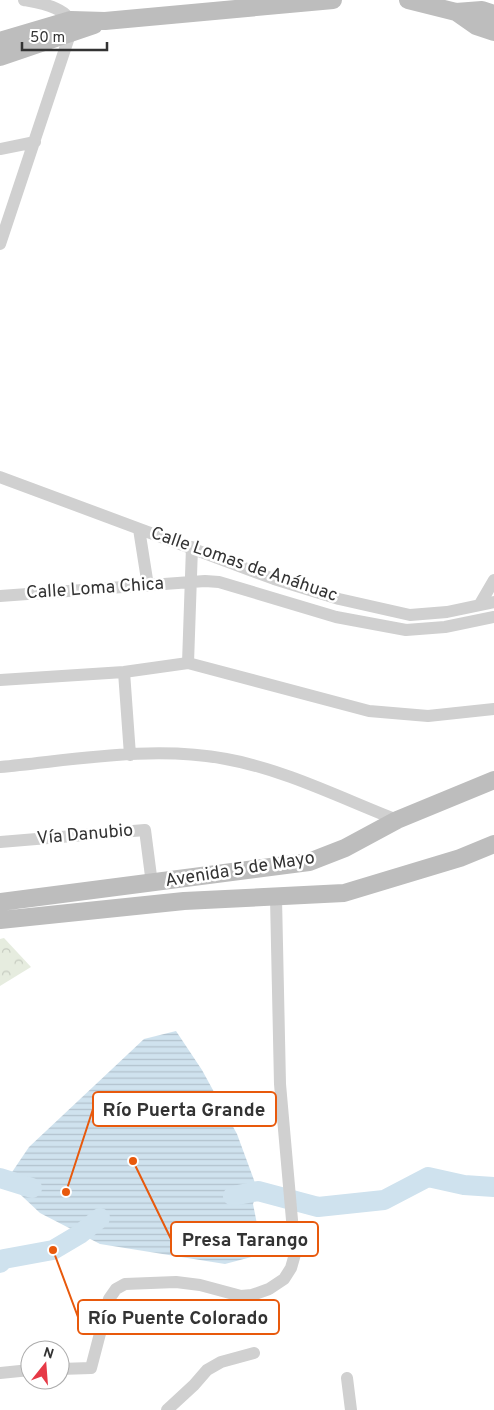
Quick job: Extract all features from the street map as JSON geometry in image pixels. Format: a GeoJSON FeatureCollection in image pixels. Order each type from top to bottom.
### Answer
{"type":"FeatureCollection","features":[{"type":"Feature","properties":{"kind":"main road"},"geometry":{"type":"LineString","coordinates":[[0,41],[105,21],[333,0]]}},
{"type":"Feature","properties":{"kind":"main road"},"geometry":{"type":"LineString","coordinates":[[408,0],[456,12],[482,10],[494,14]]}},
{"type":"Feature","properties":{"kind":"main road"},"geometry":{"type":"LineString","coordinates":[[456,12],[476,26],[494,32]]}},
{"type":"Feature","properties":{"kind":"main road"},"geometry":{"type":"LineString","coordinates":[[0,57],[71,26]]}},
{"type":"Feature","properties":{"kind":"main road","name":"Avenida 5 de Mayo"},"geometry":{"type":"LineString","coordinates":[[0,902],[152,884],[309,862],[345,848],[397,820],[494,780]]}},
{"type":"Feature","properties":{"kind":"main road","name":"Avenida 5 de Mayo"},"geometry":{"type":"LineString","coordinates":[[0,920],[184,901],[276,898],[344,893],[460,858],[494,844]]}},
{"type":"Feature","properties":{"kind":"street"},"geometry":{"type":"LineString","coordinates":[[1,240],[35,142],[71,26],[62,12],[24,0]]}},
{"type":"Feature","properties":{"kind":"street"},"geometry":{"type":"LineString","coordinates":[[0,149],[35,142]]}},
{"type":"Feature","properties":{"kind":"street","name":"Calle Lomas de Anáhuac"},"geometry":{"type":"LineString","coordinates":[[0,477],[274,578],[382,610],[410,615],[447,612],[494,602]]}},
{"type":"Feature","properties":{"kind":"street"},"geometry":{"type":"LineString","coordinates":[[139,529],[148,586]]}},
{"type":"Feature","properties":{"kind":"street"},"geometry":{"type":"LineString","coordinates":[[188,663],[192,547]]}},
{"type":"Feature","properties":{"kind":"street"},"geometry":{"type":"LineString","coordinates":[[480,604],[494,580]]}},
{"type":"Feature","properties":{"kind":"street","name":"Calle Lomas de Anáhuac"},"geometry":{"type":"LineString","coordinates":[[190,582],[219,582],[336,617],[406,630],[445,627],[494,617]]}},
{"type":"Feature","properties":{"kind":"street","name":"Calle Loma Chica"},"geometry":{"type":"LineString","coordinates":[[0,596],[190,582]]}},
{"type":"Feature","properties":{"kind":"street"},"geometry":{"type":"LineString","coordinates":[[0,680],[124,672],[188,663],[369,711],[428,716],[494,709]]}},
{"type":"Feature","properties":{"kind":"street"},"geometry":{"type":"LineString","coordinates":[[124,672],[130,755]]}},
{"type":"Feature","properties":{"kind":"street"},"geometry":{"type":"LineString","coordinates":[[0,766],[130,755],[196,755],[228,759],[275,773],[397,820]]}},
{"type":"Feature","properties":{"kind":"street","name":"Vía Danubio"},"geometry":{"type":"LineString","coordinates":[[0,842],[145,830],[152,884]]}},
{"type":"Feature","properties":{"kind":"street"},"geometry":{"type":"LineString","coordinates":[[70,1369],[91,1368],[109,1299],[116,1289],[125,1284],[176,1282],[200,1285],[241,1296],[252,1295],[269,1289],[284,1279],[291,1268],[295,1254],[280,1084],[276,898]]}},
{"type":"Feature","properties":{"kind":"street"},"geometry":{"type":"LineString","coordinates":[[167,1410],[207,1370],[221,1362],[254,1353]]}},
{"type":"Feature","properties":{"kind":"street"},"geometry":{"type":"LineString","coordinates":[[0,1373],[20,1371]]}},
{"type":"Feature","properties":{"kind":"street"},"geometry":{"type":"LineString","coordinates":[[347,1378],[351,1410]]}},
{"type":"Feature","properties":{"kind":"green space"},"geometry":{"type":"Polygon","coordinates":[[[4,938],[31,967],[0,986],[0,939],[4,938]]]}},
{"type":"Feature","properties":{"kind":"water"},"geometry":{"type":"Polygon","coordinates":[[[176,1031],[202,1070],[237,1134],[258,1191],[253,1204],[263,1254],[225,1264],[100,1244],[40,1213],[6,1181],[29,1147],[144,1039],[176,1031]]]}},
{"type":"Feature","properties":{"kind":"waterway"},"geometry":{"type":"LineString","coordinates":[[233,1196],[258,1191],[318,1207],[384,1200],[428,1177],[464,1185],[494,1187]]}},
{"type":"Feature","properties":{"kind":"waterway"},"geometry":{"type":"LineString","coordinates":[[0,1178],[32,1188]]}},
{"type":"Feature","properties":{"kind":"waterway"},"geometry":{"type":"LineString","coordinates":[[0,1263],[4,1259],[53,1250],[80,1234],[100,1218]]}},
{"type":"Feature","properties":{"kind":"place","name":"Presa Tarango"},"geometry":{"type":"Point","coordinates":[133,1161]}},
{"type":"Feature","properties":{"kind":"place","name":"Río Puerta Grande"},"geometry":{"type":"Point","coordinates":[66,1192]}},
{"type":"Feature","properties":{"kind":"place","name":"Río Puente Colorado"},"geometry":{"type":"Point","coordinates":[53,1250]}}]}
